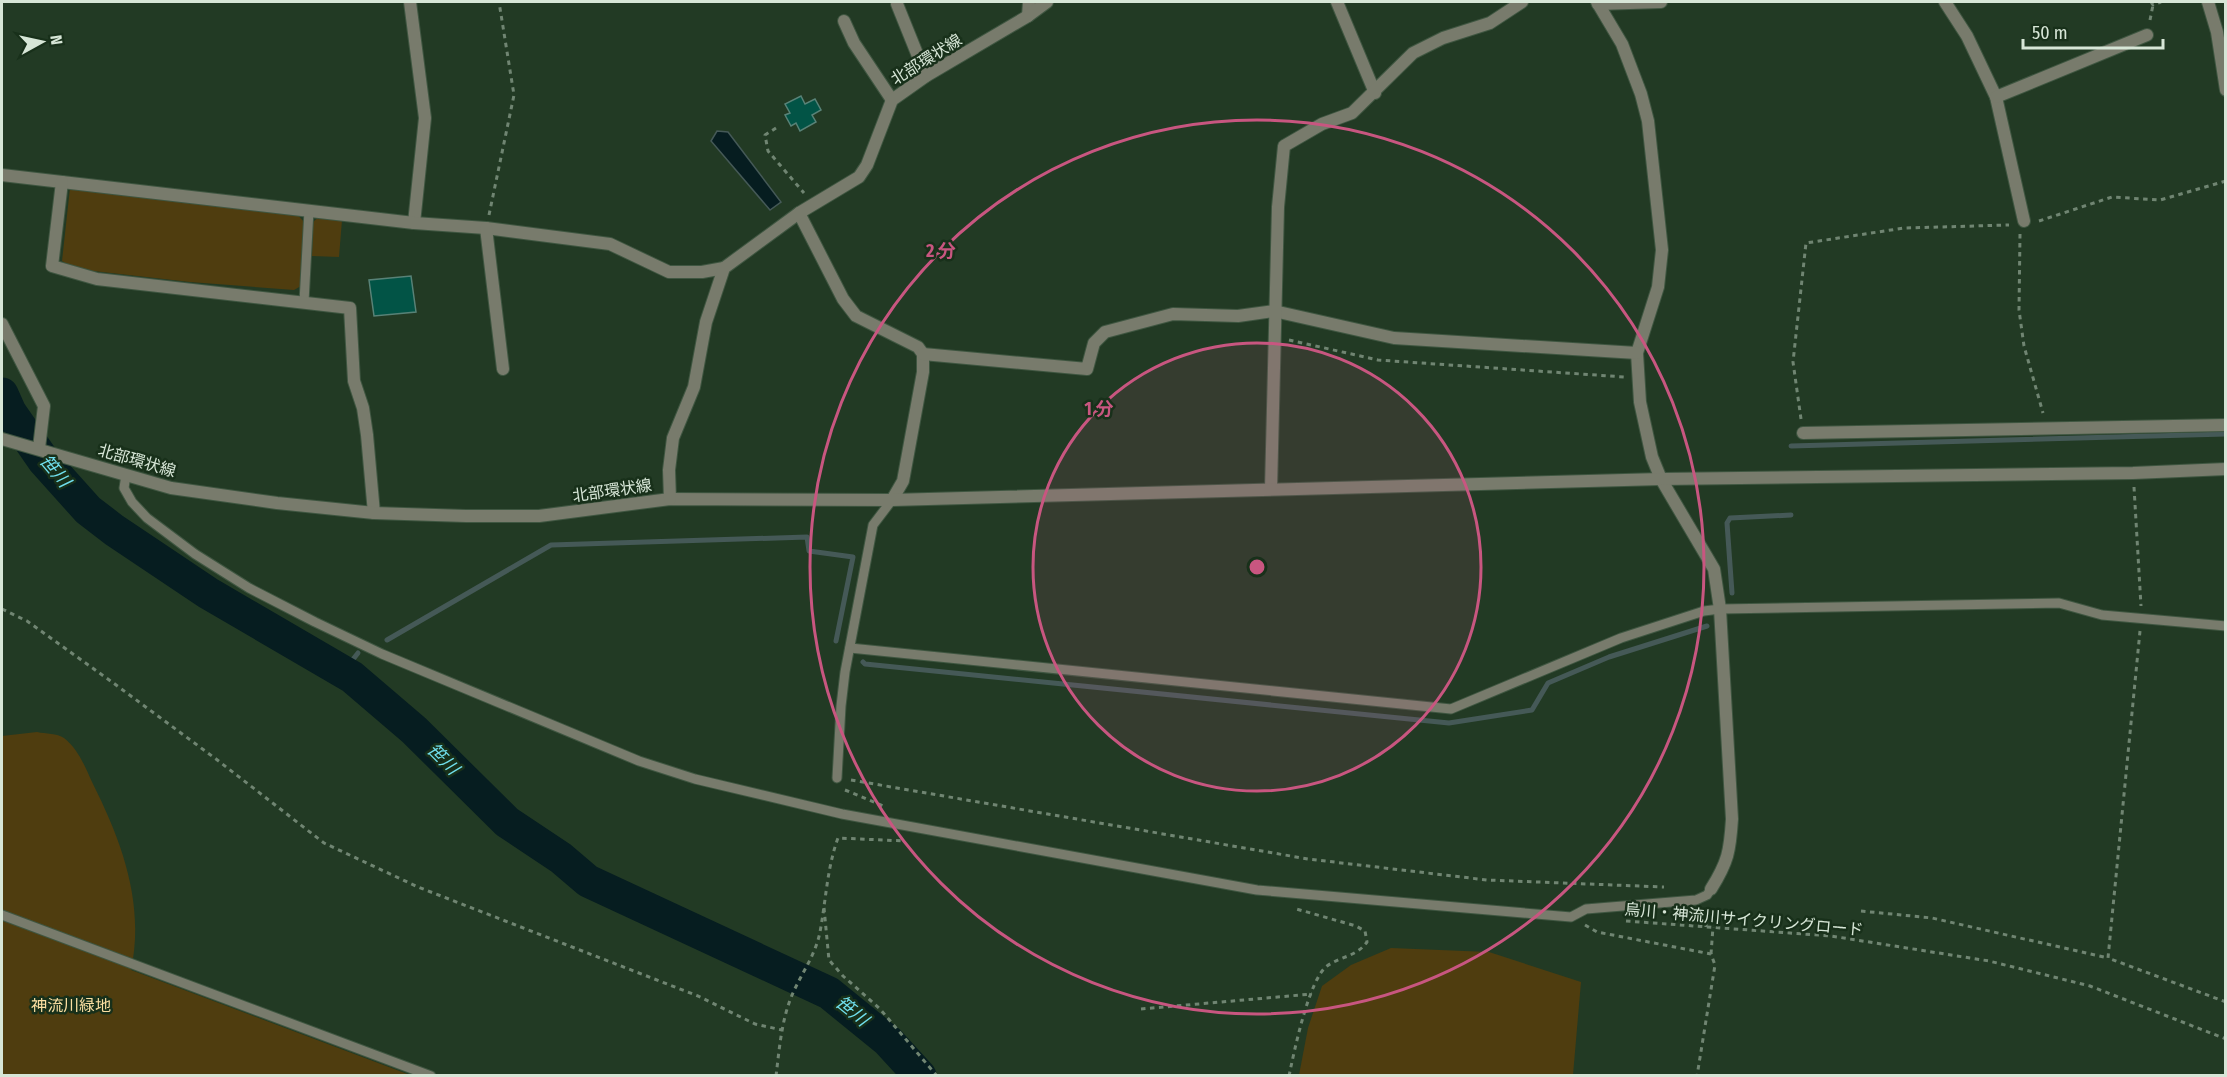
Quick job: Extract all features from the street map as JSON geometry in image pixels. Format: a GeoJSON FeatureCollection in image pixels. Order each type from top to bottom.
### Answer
{"type":"FeatureCollection","features":[{"type":"Feature","properties":{"kind":"street"},"geometry":{"type":"LineString","coordinates":[[410,2],[425,118],[414,223]]}},
{"type":"Feature","properties":{"kind":"street"},"geometry":{"type":"LineString","coordinates":[[1028,15],[1029,2]]}},
{"type":"Feature","properties":{"kind":"street","name":"北部環状線"},"geometry":{"type":"LineString","coordinates":[[2,438],[171,488],[277,503],[374,513],[539,516],[670,499],[669,470],[673,438],[694,387],[706,322],[724,267],[813,203],[859,177],[867,165],[892,100],[926,76],[1047,2]]}},
{"type":"Feature","properties":{"kind":"street"},"geometry":{"type":"LineString","coordinates":[[1337,2],[1375,93]]}},
{"type":"Feature","properties":{"kind":"street"},"geometry":{"type":"LineString","coordinates":[[1271,489],[1274,311],[1278,207],[1284,146],[1322,124],[1352,113],[1375,93],[1413,53],[1443,38],[1490,23],[1522,2]]}},
{"type":"Feature","properties":{"kind":"street"},"geometry":{"type":"LineString","coordinates":[[1661,2],[1598,3],[1622,44],[1641,94],[1649,133],[1662,250],[1658,287],[1637,353],[1644,426],[1652,457],[1661,479],[1714,569],[1720,609],[1732,819],[1730,846],[1725,866],[1711,889]]}},
{"type":"Feature","properties":{"kind":"street"},"geometry":{"type":"LineString","coordinates":[[1945,2],[1967,36],[1996,97],[2024,221]]}},
{"type":"Feature","properties":{"kind":"street"},"geometry":{"type":"LineString","coordinates":[[2208,2],[2217,32],[2226,90]]}},
{"type":"Feature","properties":{"kind":"street"},"geometry":{"type":"LineString","coordinates":[[897,4],[926,76]]}},
{"type":"Feature","properties":{"kind":"street"},"geometry":{"type":"LineString","coordinates":[[844,21],[854,43],[892,100]]}},
{"type":"Feature","properties":{"kind":"street"},"geometry":{"type":"LineString","coordinates":[[1996,97],[2147,35]]}},
{"type":"Feature","properties":{"kind":"street"},"geometry":{"type":"LineString","coordinates":[[2,176],[414,223],[486,228],[610,244],[669,272],[702,272],[724,267]]}},
{"type":"Feature","properties":{"kind":"street"},"geometry":{"type":"LineString","coordinates":[[62,182],[52,266],[97,279],[350,308],[354,381],[363,408],[374,513]]}},
{"type":"Feature","properties":{"kind":"street"},"geometry":{"type":"LineString","coordinates":[[799,213],[843,299],[856,316],[918,347],[923,354],[923,372],[903,481],[892,500]]}},
{"type":"Feature","properties":{"kind":"street"},"geometry":{"type":"LineString","coordinates":[[486,228],[503,369]]}},
{"type":"Feature","properties":{"kind":"street"},"geometry":{"type":"LineString","coordinates":[[923,354],[1087,369],[1094,343],[1105,332],[1173,314],[1238,316],[1274,311],[1394,338],[1637,353]]}},
{"type":"Feature","properties":{"kind":"street"},"geometry":{"type":"LineString","coordinates":[[2,324],[44,406],[39,448]]}},
{"type":"Feature","properties":{"kind":"street"},"geometry":{"type":"LineString","coordinates":[[1803,433],[2226,425]]}},
{"type":"Feature","properties":{"kind":"street"},"geometry":{"type":"LineString","coordinates":[[670,499],[892,500],[1661,479],[2133,473],[2226,469]]}},
{"type":"Feature","properties":{"kind":"lane"},"geometry":{"type":"LineString","coordinates":[[304,302],[309,210]]}},
{"type":"Feature","properties":{"kind":"lane"},"geometry":{"type":"LineString","coordinates":[[126,475],[124,488],[132,502],[147,518],[195,554],[249,588],[382,654],[639,761],[695,779],[842,814],[1257,890],[1571,916],[1586,909],[1696,900],[1707,895],[1711,889]]}},
{"type":"Feature","properties":{"kind":"lane"},"geometry":{"type":"LineString","coordinates":[[837,778],[841,706],[873,525],[892,500]]}},
{"type":"Feature","properties":{"kind":"lane"},"geometry":{"type":"LineString","coordinates":[[850,648],[1450,709],[1621,638],[1720,609],[2059,603],[2102,615],[2226,626]]}},
{"type":"Feature","properties":{"kind":"lane"},"geometry":{"type":"LineString","coordinates":[[2,915],[431,1076]]}},
{"type":"Feature","properties":{"kind":"path"},"geometry":{"type":"LineString","coordinates":[[486,228],[514,95],[499,2]]}},
{"type":"Feature","properties":{"kind":"path"},"geometry":{"type":"LineString","coordinates":[[2151,2],[2153,4],[2161,2]]}},
{"type":"Feature","properties":{"kind":"path"},"geometry":{"type":"LineString","coordinates":[[776,128],[765,135],[768,151],[813,203]]}},
{"type":"Feature","properties":{"kind":"path"},"geometry":{"type":"LineString","coordinates":[[1803,433],[1793,362],[1806,243],[1904,228],[2034,222],[2112,197],[2160,200],[2226,182]]}},
{"type":"Feature","properties":{"kind":"path"},"geometry":{"type":"LineString","coordinates":[[2024,221],[2020,232],[2019,310],[2024,346],[2048,428]]}},
{"type":"Feature","properties":{"kind":"path"},"geometry":{"type":"LineString","coordinates":[[1274,339],[1282,338],[1378,360],[1638,378]]}},
{"type":"Feature","properties":{"kind":"path"},"geometry":{"type":"LineString","coordinates":[[2108,958],[2141,619],[2133,473]]}},
{"type":"Feature","properties":{"kind":"path"},"geometry":{"type":"LineString","coordinates":[[2,609],[27,621],[112,682],[324,843],[418,887],[699,996],[755,1024],[782,1030]]}},
{"type":"Feature","properties":{"kind":"path"},"geometry":{"type":"LineString","coordinates":[[837,778],[1308,859],[1487,880],[1664,887]]}},
{"type":"Feature","properties":{"kind":"path"},"geometry":{"type":"LineString","coordinates":[[776,1076],[782,1030],[789,1002],[813,955],[820,932],[823,900],[838,837],[905,841]]}},
{"type":"Feature","properties":{"kind":"path"},"geometry":{"type":"LineString","coordinates":[[823,900],[829,960],[880,1009],[938,1076]]}},
{"type":"Feature","properties":{"kind":"path"},"geometry":{"type":"LineString","coordinates":[[1284,906],[1356,926],[1365,932],[1367,942],[1362,949],[1327,966],[1316,980],[1296,1043],[1289,1076]]}},
{"type":"Feature","properties":{"kind":"path"},"geometry":{"type":"LineString","coordinates":[[1861,910],[1932,918],[2108,958],[2226,1002]]}},
{"type":"Feature","properties":{"kind":"path"},"geometry":{"type":"LineString","coordinates":[[1571,916],[1597,932],[1711,954]]}},
{"type":"Feature","properties":{"kind":"path","name":"烏川・神流川サイクリングロード"},"geometry":{"type":"LineString","coordinates":[[1616,920],[1831,936],[1989,961],[2090,986],[2226,1039]]}},
{"type":"Feature","properties":{"kind":"path"},"geometry":{"type":"LineString","coordinates":[[1697,1076],[1715,965],[1711,954],[1713,927]]}},
{"type":"Feature","properties":{"kind":"path"},"geometry":{"type":"LineString","coordinates":[[1141,1009],[1312,994]]}},
{"type":"Feature","properties":{"kind":"green space"},"geometry":{"type":"Polygon","coordinates":[[[70,188],[297,214],[304,222],[301,286],[294,290],[190,282],[76,269],[62,261],[70,188]]]}},
{"type":"Feature","properties":{"kind":"green space"},"geometry":{"type":"Polygon","coordinates":[[[320,216],[342,220],[339,257],[312,256],[313,222],[320,216]]]}},
{"type":"Feature","properties":{"kind":"green space","name":"神流川緑地"},"geometry":{"type":"Polygon","coordinates":[[[37,732],[61,736],[78,753],[113,828],[133,897],[135,945],[131,970],[410,1075],[2,1075],[2,736],[37,732]]]}},
{"type":"Feature","properties":{"kind":"green space"},"geometry":{"type":"Polygon","coordinates":[[[1391,948],[1489,952],[1581,982],[1573,1075],[1299,1075],[1308,1028],[1322,986],[1351,965],[1391,948]]]}},
{"type":"Feature","properties":{"kind":"water"},"geometry":{"type":"Polygon","coordinates":[[[717,131],[728,132],[781,202],[770,210],[711,141],[717,131]]]}},
{"type":"Feature","properties":{"kind":"building"},"geometry":{"type":"Polygon","coordinates":[[[801,96],[805,104],[815,99],[821,110],[812,115],[816,122],[800,131],[796,123],[791,126],[785,115],[790,113],[785,104],[801,96]]]}},
{"type":"Feature","properties":{"kind":"building"},"geometry":{"type":"Polygon","coordinates":[[[411,276],[416,312],[374,316],[369,280],[411,276]]]}},
{"type":"Feature","properties":{"kind":"waterway","name":"笹川"},"geometry":{"type":"LineString","coordinates":[[2,394],[10,412],[44,461],[88,510],[208,593],[352,677],[414,730],[507,822],[561,858],[588,881],[829,993],[888,1041],[920,1076]]}},
{"type":"Feature","properties":{"kind":"waterway"},"geometry":{"type":"LineString","coordinates":[[1791,446],[2226,434]]}},
{"type":"Feature","properties":{"kind":"waterway"},"geometry":{"type":"LineString","coordinates":[[1732,593],[1727,523],[1730,518],[1791,515]]}},
{"type":"Feature","properties":{"kind":"waterway"},"geometry":{"type":"LineString","coordinates":[[387,640],[551,545],[807,537],[809,551],[853,557],[836,641]]}},
{"type":"Feature","properties":{"kind":"waterway"},"geometry":{"type":"LineString","coordinates":[[863,662],[1449,723],[1532,710],[1548,683],[1609,657],[1707,626]]}},
{"type":"Feature","properties":{"kind":"waterway"},"geometry":{"type":"LineString","coordinates":[[343,672],[358,653]]}}]}
